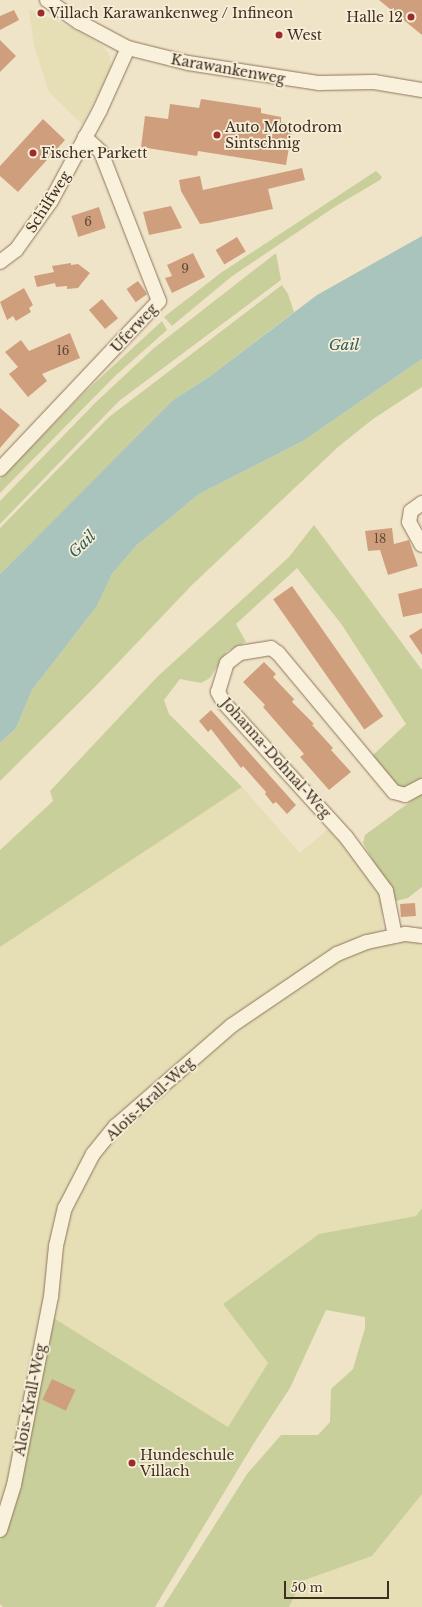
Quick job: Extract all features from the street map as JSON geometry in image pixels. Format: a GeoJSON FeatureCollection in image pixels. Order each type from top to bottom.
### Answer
{"type":"FeatureCollection","features":[{"type":"Feature","properties":{"kind":"street","name":"Karawankenweg"},"geometry":{"type":"LineString","coordinates":[[47,0],[79,22],[128,48],[188,64],[319,83],[374,82],[422,90]]}},
{"type":"Feature","properties":{"kind":"street","name":"Schilfweg"},"geometry":{"type":"LineString","coordinates":[[0,262],[16,250],[34,228],[51,202],[85,137],[128,48]]}},
{"type":"Feature","properties":{"kind":"street","name":"Uferweg"},"geometry":{"type":"LineString","coordinates":[[0,470],[159,301],[101,152],[85,137]]}},
{"type":"Feature","properties":{"kind":"street"},"geometry":{"type":"LineString","coordinates":[[422,503],[411,511],[409,522],[422,546]]}},
{"type":"Feature","properties":{"kind":"street","name":"Johanna-Dohnal-Weg"},"geometry":{"type":"LineString","coordinates":[[395,936],[386,891],[346,837],[224,703],[218,692],[227,663],[240,653],[271,648],[278,653],[394,792],[405,795],[422,786]]}},
{"type":"Feature","properties":{"kind":"street","name":"Alois-Krall-Weg"},"geometry":{"type":"LineString","coordinates":[[0,1530],[14,1485],[51,1297],[56,1246],[64,1208],[93,1154],[116,1126],[231,1026],[336,954],[367,942],[395,936],[422,936]]}},
{"type":"Feature","properties":{"kind":"shaded area"},"geometry":{"type":"Polygon","coordinates":[[[29,9],[79,31],[103,46],[110,56],[111,69],[82,124],[49,92],[34,46],[29,9]]]}},
{"type":"Feature","properties":{"kind":"shaded area"},"geometry":{"type":"Polygon","coordinates":[[[242,787],[300,853],[328,829],[369,874],[381,895],[383,929],[369,936],[422,941],[422,1208],[416,1216],[319,1234],[223,1304],[268,1363],[228,1427],[52,1317],[0,1522],[0,947],[242,787]]]}},
{"type":"Feature","properties":{"kind":"shaded area"},"geometry":{"type":"Polygon","coordinates":[[[422,1494],[422,1607],[289,1607],[302,1581],[372,1556],[422,1494]]]}},
{"type":"Feature","properties":{"kind":"green space"},"geometry":{"type":"Polygon","coordinates":[[[376,171],[382,177],[380,180],[336,206],[231,277],[172,326],[164,317],[222,272],[376,171]]]}},
{"type":"Feature","properties":{"kind":"green space"},"geometry":{"type":"Polygon","coordinates":[[[276,253],[281,280],[119,401],[0,524],[0,501],[96,402],[154,348],[276,253]]]}},
{"type":"Feature","properties":{"kind":"green space"},"geometry":{"type":"Polygon","coordinates":[[[282,285],[288,294],[294,312],[209,377],[173,400],[0,574],[0,528],[109,417],[282,285]]]}},
{"type":"Feature","properties":{"kind":"green space"},"geometry":{"type":"Polygon","coordinates":[[[162,321],[167,330],[115,376],[0,493],[0,479],[87,390],[162,321]]]}},
{"type":"Feature","properties":{"kind":"green space"},"geometry":{"type":"Polygon","coordinates":[[[422,359],[422,387],[373,419],[338,447],[192,585],[93,689],[0,781],[0,743],[16,728],[32,690],[97,606],[112,574],[137,545],[199,494],[303,441],[422,359]]]}},
{"type":"Feature","properties":{"kind":"green space"},"geometry":{"type":"Polygon","coordinates":[[[314,525],[422,670],[422,778],[402,791],[371,757],[406,724],[342,625],[297,568],[236,624],[246,642],[227,651],[210,678],[201,683],[180,679],[164,700],[169,714],[242,787],[0,947],[0,850],[53,801],[50,791],[157,677],[289,557],[314,525]]]}},
{"type":"Feature","properties":{"kind":"green space"},"geometry":{"type":"Polygon","coordinates":[[[422,793],[422,887],[408,898],[396,901],[363,843],[365,835],[422,793]]]}},
{"type":"Feature","properties":{"kind":"green space"},"geometry":{"type":"Polygon","coordinates":[[[422,1208],[422,1494],[372,1556],[302,1581],[289,1607],[163,1607],[247,1474],[281,1435],[318,1435],[330,1422],[331,1389],[353,1369],[365,1328],[365,1317],[326,1310],[290,1388],[254,1443],[155,1607],[3,1607],[0,1604],[0,1541],[17,1483],[52,1317],[228,1427],[268,1363],[223,1304],[319,1234],[416,1216],[422,1208]]]}},
{"type":"Feature","properties":{"kind":"water","name":"Gail"},"geometry":{"type":"Polygon","coordinates":[[[422,236],[422,359],[303,441],[199,494],[137,545],[112,574],[97,606],[32,690],[16,728],[0,743],[0,574],[173,400],[209,377],[317,295],[422,236]]]}},
{"type":"Feature","properties":{"kind":"building","name":"Halle 12"},"geometry":{"type":"Polygon","coordinates":[[[379,0],[422,0],[422,35],[379,0]]]}},
{"type":"Feature","properties":{"kind":"building"},"geometry":{"type":"Polygon","coordinates":[[[14,10],[19,20],[0,30],[0,16],[14,10]]]}},
{"type":"Feature","properties":{"kind":"building"},"geometry":{"type":"Polygon","coordinates":[[[0,40],[16,56],[0,72],[0,40]]]}},
{"type":"Feature","properties":{"kind":"building","name":"Auto Motodrom Sintschnig"},"geometry":{"type":"Polygon","coordinates":[[[201,99],[261,108],[261,113],[281,117],[281,122],[293,124],[286,165],[198,151],[197,156],[141,147],[145,116],[168,119],[170,104],[199,108],[201,99]]]}},
{"type":"Feature","properties":{"kind":"building","name":"Fischer Parkett"},"geometry":{"type":"Polygon","coordinates":[[[43,119],[65,140],[18,192],[0,176],[0,166],[43,119]]]}},
{"type":"Feature","properties":{"kind":"building"},"geometry":{"type":"Polygon","coordinates":[[[302,168],[305,180],[268,189],[273,209],[200,224],[181,191],[179,180],[200,176],[203,190],[302,168]]]}},
{"type":"Feature","properties":{"kind":"building"},"geometry":{"type":"Polygon","coordinates":[[[171,206],[182,228],[149,235],[143,212],[171,206]]]}},
{"type":"Feature","properties":{"kind":"building"},"geometry":{"type":"Polygon","coordinates":[[[99,207],[106,228],[78,237],[71,216],[99,207]]]}},
{"type":"Feature","properties":{"kind":"building"},"geometry":{"type":"Polygon","coordinates":[[[237,237],[246,252],[224,264],[216,250],[237,237]]]}},
{"type":"Feature","properties":{"kind":"building"},"geometry":{"type":"Polygon","coordinates":[[[193,253],[205,277],[172,293],[165,278],[172,276],[167,265],[193,253]]]}},
{"type":"Feature","properties":{"kind":"building"},"geometry":{"type":"Polygon","coordinates":[[[71,263],[71,265],[78,264],[90,273],[78,288],[67,289],[67,286],[56,287],[55,283],[37,287],[34,276],[54,272],[52,266],[71,263]]]}},
{"type":"Feature","properties":{"kind":"building"},"geometry":{"type":"Polygon","coordinates":[[[138,281],[147,294],[136,302],[127,289],[138,281]]]}},
{"type":"Feature","properties":{"kind":"building"},"geometry":{"type":"Polygon","coordinates":[[[24,288],[33,305],[29,308],[31,312],[16,321],[13,316],[7,320],[0,302],[24,288]]]}},
{"type":"Feature","properties":{"kind":"building"},"geometry":{"type":"Polygon","coordinates":[[[102,299],[118,318],[105,329],[89,310],[102,299]]]}},
{"type":"Feature","properties":{"kind":"building"},"geometry":{"type":"Polygon","coordinates":[[[70,333],[80,358],[42,374],[47,381],[28,397],[9,374],[18,367],[5,352],[21,340],[29,351],[70,333]]]}},
{"type":"Feature","properties":{"kind":"building"},"geometry":{"type":"Polygon","coordinates":[[[0,408],[20,425],[0,448],[0,408]]]}},
{"type":"Feature","properties":{"kind":"building"},"geometry":{"type":"Polygon","coordinates":[[[392,528],[394,544],[409,540],[418,566],[388,575],[380,550],[368,551],[365,531],[392,528]]]}},
{"type":"Feature","properties":{"kind":"building"},"geometry":{"type":"Polygon","coordinates":[[[292,586],[383,716],[364,729],[273,599],[292,586]]]}},
{"type":"Feature","properties":{"kind":"building"},"geometry":{"type":"Polygon","coordinates":[[[422,588],[422,613],[403,617],[398,594],[422,588]]]}},
{"type":"Feature","properties":{"kind":"building"},"geometry":{"type":"Polygon","coordinates":[[[422,628],[422,655],[409,636],[422,628]]]}},
{"type":"Feature","properties":{"kind":"building"},"geometry":{"type":"Polygon","coordinates":[[[264,662],[276,674],[273,677],[294,699],[292,702],[314,724],[312,725],[333,748],[331,750],[351,772],[329,790],[300,757],[304,754],[263,707],[265,705],[243,682],[264,662]]]}},
{"type":"Feature","properties":{"kind":"building"},"geometry":{"type":"Polygon","coordinates":[[[211,710],[296,805],[287,814],[276,802],[273,804],[265,794],[266,792],[243,766],[241,768],[211,729],[208,732],[199,721],[211,710]]]}},
{"type":"Feature","properties":{"kind":"building"},"geometry":{"type":"Polygon","coordinates":[[[415,903],[416,916],[401,917],[400,904],[415,903]]]}},
{"type":"Feature","properties":{"kind":"building"},"geometry":{"type":"Polygon","coordinates":[[[52,1379],[76,1390],[66,1411],[42,1400],[52,1379]]]}},
{"type":"Feature","properties":{"kind":"place","name":"Villach Karawankenweg / Infineon"},"geometry":{"type":"Point","coordinates":[41,13]}},
{"type":"Feature","properties":{"kind":"place","name":"Halle 12"},"geometry":{"type":"Point","coordinates":[411,17]}},
{"type":"Feature","properties":{"kind":"place","name":"West"},"geometry":{"type":"Point","coordinates":[279,35]}},
{"type":"Feature","properties":{"kind":"place","name":"Auto Motodrom Sintschnig"},"geometry":{"type":"Point","coordinates":[217,135]}},
{"type":"Feature","properties":{"kind":"place","name":"Fischer Parkett"},"geometry":{"type":"Point","coordinates":[33,153]}},
{"type":"Feature","properties":{"kind":"place","name":"Hundeschule Villach"},"geometry":{"type":"Point","coordinates":[132,1463]}}]}
